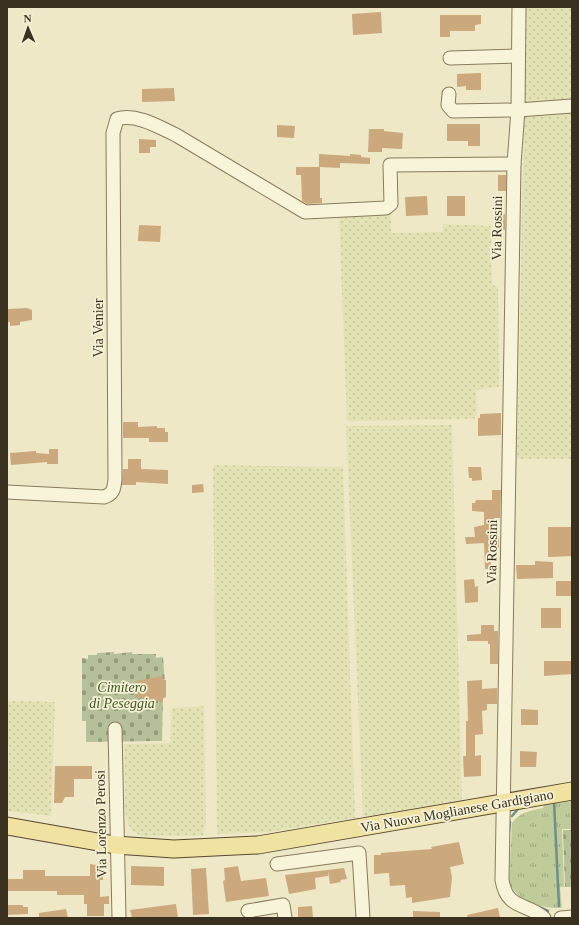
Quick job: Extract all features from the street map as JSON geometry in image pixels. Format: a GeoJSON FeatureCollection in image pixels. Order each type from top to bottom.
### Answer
{"type":"FeatureCollection","features":[{"type":"Feature","properties":{"kind":"main road","name":"Via Nuova Moglianese Gardigiano"},"geometry":{"type":"LineString","coordinates":[[7,826],[117,845],[174,849],[258,845],[341,832],[572,791]]}},
{"type":"Feature","properties":{"kind":"street","name":"Via Rossini"},"geometry":{"type":"LineString","coordinates":[[519,7],[518,110],[514,164],[502,866],[504,889],[508,898],[516,904],[544,918]]}},
{"type":"Feature","properties":{"kind":"street"},"geometry":{"type":"LineString","coordinates":[[450,58],[518,56]]}},
{"type":"Feature","properties":{"kind":"street"},"geometry":{"type":"LineString","coordinates":[[449,94],[448,105],[453,111],[518,110],[572,106]]}},
{"type":"Feature","properties":{"kind":"street","name":"Via Venier"},"geometry":{"type":"LineString","coordinates":[[7,492],[104,497],[110,495],[114,490],[113,133],[117,119],[125,116],[154,124],[176,135],[305,212],[386,208],[391,204],[390,165],[514,164]]}},
{"type":"Feature","properties":{"kind":"street","name":"Via Lorenzo Perosi"},"geometry":{"type":"LineString","coordinates":[[115,729],[118,918]]}},
{"type":"Feature","properties":{"kind":"street"},"geometry":{"type":"LineString","coordinates":[[277,864],[359,853],[363,918]]}},
{"type":"Feature","properties":{"kind":"street"},"geometry":{"type":"LineString","coordinates":[[248,911],[283,905],[285,918]]}},
{"type":"Feature","properties":{"kind":"green space"},"geometry":{"type":"Polygon","coordinates":[[[525,7],[572,7],[572,102],[523,105],[525,7]]]}},
{"type":"Feature","properties":{"kind":"green space"},"geometry":{"type":"Polygon","coordinates":[[[572,111],[572,459],[517,459],[524,113],[572,111]]]}},
{"type":"Feature","properties":{"kind":"green space"},"geometry":{"type":"Polygon","coordinates":[[[391,211],[391,233],[443,232],[443,224],[491,226],[492,284],[498,288],[499,387],[476,390],[477,414],[474,419],[347,421],[339,214],[391,211]]]}},
{"type":"Feature","properties":{"kind":"green space"},"geometry":{"type":"Polygon","coordinates":[[[452,425],[462,800],[363,817],[346,426],[452,425]]]}},
{"type":"Feature","properties":{"kind":"green space"},"geometry":{"type":"Polygon","coordinates":[[[213,465],[343,467],[355,818],[268,832],[217,834],[213,465]]]}},
{"type":"Feature","properties":{"kind":"green space","name":"Cimitero di Peseggia"},"geometry":{"type":"Polygon","coordinates":[[[114,652],[114,654],[132,652],[132,654],[156,654],[156,658],[163,657],[166,697],[163,698],[162,741],[86,742],[86,721],[82,721],[82,658],[88,659],[88,655],[97,655],[97,653],[114,652]]]}},
{"type":"Feature","properties":{"kind":"green space"},"geometry":{"type":"Polygon","coordinates":[[[7,701],[55,702],[51,816],[7,811],[9,746],[7,745],[7,701]]]}},
{"type":"Feature","properties":{"kind":"green space"},"geometry":{"type":"Polygon","coordinates":[[[204,706],[206,821],[203,836],[141,836],[132,831],[128,824],[125,810],[124,744],[170,743],[172,708],[204,706]]]}},
{"type":"Feature","properties":{"kind":"green space"},"geometry":{"type":"Polygon","coordinates":[[[572,799],[572,829],[562,829],[564,887],[560,887],[562,908],[546,907],[524,899],[513,889],[509,882],[512,823],[518,816],[543,808],[544,804],[572,799]]]}},
{"type":"Feature","properties":{"kind":"green space"},"geometry":{"type":"Polygon","coordinates":[[[563,830],[572,830],[572,887],[565,887],[563,830]]]}},
{"type":"Feature","properties":{"kind":"building"},"geometry":{"type":"Polygon","coordinates":[[[381,12],[382,33],[353,35],[352,14],[381,12]]]}},
{"type":"Feature","properties":{"kind":"building"},"geometry":{"type":"Polygon","coordinates":[[[440,15],[481,15],[481,24],[475,25],[475,31],[450,31],[450,37],[440,37],[440,15]]]}},
{"type":"Feature","properties":{"kind":"building"},"geometry":{"type":"Polygon","coordinates":[[[481,73],[481,90],[466,90],[466,86],[457,87],[457,74],[481,73]]]}},
{"type":"Feature","properties":{"kind":"building"},"geometry":{"type":"Polygon","coordinates":[[[174,88],[175,101],[142,102],[142,89],[174,88]]]}},
{"type":"Feature","properties":{"kind":"building"},"geometry":{"type":"Polygon","coordinates":[[[447,124],[480,124],[480,146],[468,146],[468,141],[447,141],[447,124]]]}},
{"type":"Feature","properties":{"kind":"building"},"geometry":{"type":"Polygon","coordinates":[[[277,125],[295,126],[294,138],[277,137],[277,125]]]}},
{"type":"Feature","properties":{"kind":"building"},"geometry":{"type":"Polygon","coordinates":[[[369,129],[384,129],[384,131],[403,133],[402,149],[382,148],[382,152],[368,152],[369,129]]]}},
{"type":"Feature","properties":{"kind":"building"},"geometry":{"type":"Polygon","coordinates":[[[139,139],[156,140],[156,147],[150,147],[150,153],[139,153],[139,139]]]}},
{"type":"Feature","properties":{"kind":"building"},"geometry":{"type":"Polygon","coordinates":[[[319,154],[350,156],[350,154],[361,155],[361,157],[370,158],[370,164],[340,163],[340,168],[319,167],[319,154]]]}},
{"type":"Feature","properties":{"kind":"building"},"geometry":{"type":"Polygon","coordinates":[[[296,167],[320,167],[320,198],[322,198],[322,203],[307,204],[302,201],[301,175],[296,175],[296,167]]]}},
{"type":"Feature","properties":{"kind":"building"},"geometry":{"type":"Polygon","coordinates":[[[498,175],[506,175],[506,191],[498,191],[498,175]]]}},
{"type":"Feature","properties":{"kind":"building"},"geometry":{"type":"Polygon","coordinates":[[[427,196],[428,215],[406,216],[405,197],[427,196]]]}},
{"type":"Feature","properties":{"kind":"building"},"geometry":{"type":"Polygon","coordinates":[[[447,196],[465,196],[465,216],[447,216],[447,196]]]}},
{"type":"Feature","properties":{"kind":"building"},"geometry":{"type":"Polygon","coordinates":[[[498,214],[505,214],[505,230],[497,229],[498,214]]]}},
{"type":"Feature","properties":{"kind":"building"},"geometry":{"type":"Polygon","coordinates":[[[139,225],[161,226],[160,242],[138,241],[139,225]]]}},
{"type":"Feature","properties":{"kind":"building"},"geometry":{"type":"Polygon","coordinates":[[[27,308],[32,310],[32,320],[20,322],[20,325],[10,326],[10,322],[7,322],[7,309],[27,308]]]}},
{"type":"Feature","properties":{"kind":"building"},"geometry":{"type":"Polygon","coordinates":[[[501,413],[501,435],[478,436],[478,418],[480,418],[480,414],[501,413]]]}},
{"type":"Feature","properties":{"kind":"building"},"geometry":{"type":"Polygon","coordinates":[[[123,422],[138,422],[138,427],[157,426],[157,428],[165,428],[165,432],[168,432],[168,442],[149,442],[149,438],[123,438],[123,422]]]}},
{"type":"Feature","properties":{"kind":"building"},"geometry":{"type":"Polygon","coordinates":[[[49,449],[58,449],[58,464],[47,464],[47,462],[11,465],[10,453],[36,451],[36,453],[49,454],[49,449]]]}},
{"type":"Feature","properties":{"kind":"building"},"geometry":{"type":"Polygon","coordinates":[[[128,459],[141,459],[141,469],[168,470],[168,484],[136,482],[136,485],[122,485],[123,469],[128,469],[128,459]]]}},
{"type":"Feature","properties":{"kind":"building"},"geometry":{"type":"Polygon","coordinates":[[[468,467],[481,467],[482,480],[472,481],[472,478],[469,478],[468,467]]]}},
{"type":"Feature","properties":{"kind":"building"},"geometry":{"type":"Polygon","coordinates":[[[203,484],[204,492],[192,493],[192,485],[203,484]]]}},
{"type":"Feature","properties":{"kind":"building"},"geometry":{"type":"Polygon","coordinates":[[[492,490],[501,490],[500,518],[494,518],[493,536],[499,536],[499,548],[491,548],[491,569],[485,569],[484,543],[466,544],[465,537],[475,537],[474,527],[484,525],[484,512],[472,511],[472,503],[475,503],[476,500],[492,500],[492,490]]]}},
{"type":"Feature","properties":{"kind":"building"},"geometry":{"type":"Polygon","coordinates":[[[548,527],[572,527],[572,556],[548,557],[548,527]]]}},
{"type":"Feature","properties":{"kind":"building"},"geometry":{"type":"Polygon","coordinates":[[[535,561],[553,562],[553,578],[517,579],[516,565],[535,565],[535,561]]]}},
{"type":"Feature","properties":{"kind":"building"},"geometry":{"type":"Polygon","coordinates":[[[474,579],[475,587],[478,586],[478,602],[465,603],[464,580],[474,579]]]}},
{"type":"Feature","properties":{"kind":"building"},"geometry":{"type":"Polygon","coordinates":[[[556,581],[572,581],[572,596],[556,596],[556,581]]]}},
{"type":"Feature","properties":{"kind":"building"},"geometry":{"type":"Polygon","coordinates":[[[541,608],[561,608],[561,628],[541,628],[541,608]]]}},
{"type":"Feature","properties":{"kind":"building"},"geometry":{"type":"Polygon","coordinates":[[[481,625],[494,625],[494,631],[498,631],[498,664],[490,664],[490,644],[488,644],[488,641],[467,641],[467,635],[481,634],[481,625]]]}},
{"type":"Feature","properties":{"kind":"building"},"geometry":{"type":"Polygon","coordinates":[[[544,661],[572,661],[572,674],[544,676],[544,661]]]}},
{"type":"Feature","properties":{"kind":"building"},"geometry":{"type":"Polygon","coordinates":[[[163,676],[163,680],[166,680],[166,697],[163,698],[163,702],[135,697],[135,681],[163,676]]]}},
{"type":"Feature","properties":{"kind":"building"},"geometry":{"type":"Polygon","coordinates":[[[482,680],[482,689],[497,688],[497,704],[487,704],[487,710],[482,711],[483,734],[475,735],[475,756],[481,755],[481,776],[464,777],[463,756],[466,756],[466,721],[468,721],[467,681],[482,680]]]}},
{"type":"Feature","properties":{"kind":"building"},"geometry":{"type":"Polygon","coordinates":[[[521,709],[538,710],[538,725],[521,725],[521,709]]]}},
{"type":"Feature","properties":{"kind":"building"},"geometry":{"type":"Polygon","coordinates":[[[520,751],[537,752],[536,767],[520,767],[520,751]]]}},
{"type":"Feature","properties":{"kind":"building"},"geometry":{"type":"Polygon","coordinates":[[[55,766],[92,766],[92,779],[74,779],[74,797],[65,797],[62,803],[54,803],[55,766]]]}},
{"type":"Feature","properties":{"kind":"building"},"geometry":{"type":"Polygon","coordinates":[[[459,842],[464,864],[450,867],[452,877],[450,897],[412,903],[412,897],[406,898],[405,885],[390,886],[389,873],[374,874],[374,855],[381,855],[381,853],[432,849],[431,847],[459,842]]]}},
{"type":"Feature","properties":{"kind":"building"},"geometry":{"type":"Polygon","coordinates":[[[90,864],[103,866],[103,880],[100,880],[100,897],[109,896],[109,904],[104,904],[104,916],[87,916],[87,904],[84,904],[84,895],[57,895],[57,891],[7,891],[7,879],[23,879],[23,870],[45,870],[45,876],[90,876],[90,864]]]}},
{"type":"Feature","properties":{"kind":"building"},"geometry":{"type":"Polygon","coordinates":[[[131,866],[164,867],[164,886],[131,885],[131,866]]]}},
{"type":"Feature","properties":{"kind":"building"},"geometry":{"type":"Polygon","coordinates":[[[238,866],[241,881],[266,878],[269,896],[226,902],[223,881],[225,880],[224,868],[238,866]]]}},
{"type":"Feature","properties":{"kind":"building"},"geometry":{"type":"Polygon","coordinates":[[[206,868],[209,914],[193,915],[191,869],[206,868]]]}},
{"type":"Feature","properties":{"kind":"building"},"geometry":{"type":"Polygon","coordinates":[[[344,868],[347,879],[340,880],[341,882],[330,884],[328,871],[328,876],[315,878],[316,889],[289,894],[285,875],[344,868]]]}},
{"type":"Feature","properties":{"kind":"building"},"geometry":{"type":"Polygon","coordinates":[[[176,904],[178,918],[132,918],[130,910],[176,904]]]}},
{"type":"Feature","properties":{"kind":"building"},"geometry":{"type":"Polygon","coordinates":[[[7,905],[23,905],[23,907],[28,907],[28,914],[7,915],[7,905]]]}},
{"type":"Feature","properties":{"kind":"building"},"geometry":{"type":"Polygon","coordinates":[[[312,906],[313,918],[298,918],[298,907],[312,906]]]}},
{"type":"Feature","properties":{"kind":"building"},"geometry":{"type":"Polygon","coordinates":[[[498,908],[500,918],[468,918],[467,915],[498,908]]]}},
{"type":"Feature","properties":{"kind":"building"},"geometry":{"type":"Polygon","coordinates":[[[66,909],[68,918],[39,918],[39,913],[66,909]]]}},
{"type":"Feature","properties":{"kind":"building"},"geometry":{"type":"Polygon","coordinates":[[[413,911],[440,912],[440,918],[413,918],[413,911]]]}},
{"type":"Feature","properties":{"kind":"waterway"},"geometry":{"type":"LineString","coordinates":[[554,801],[559,906]]}},
{"type":"Feature","properties":{"kind":"waterway"},"geometry":{"type":"LineString","coordinates":[[512,816],[518,809]]}},
{"type":"Feature","properties":{"kind":"waterway"},"geometry":{"type":"LineString","coordinates":[[509,832],[510,822]]}},
{"type":"Feature","properties":{"kind":"waterway"},"geometry":{"type":"LineString","coordinates":[[539,907],[548,911]]}}]}
